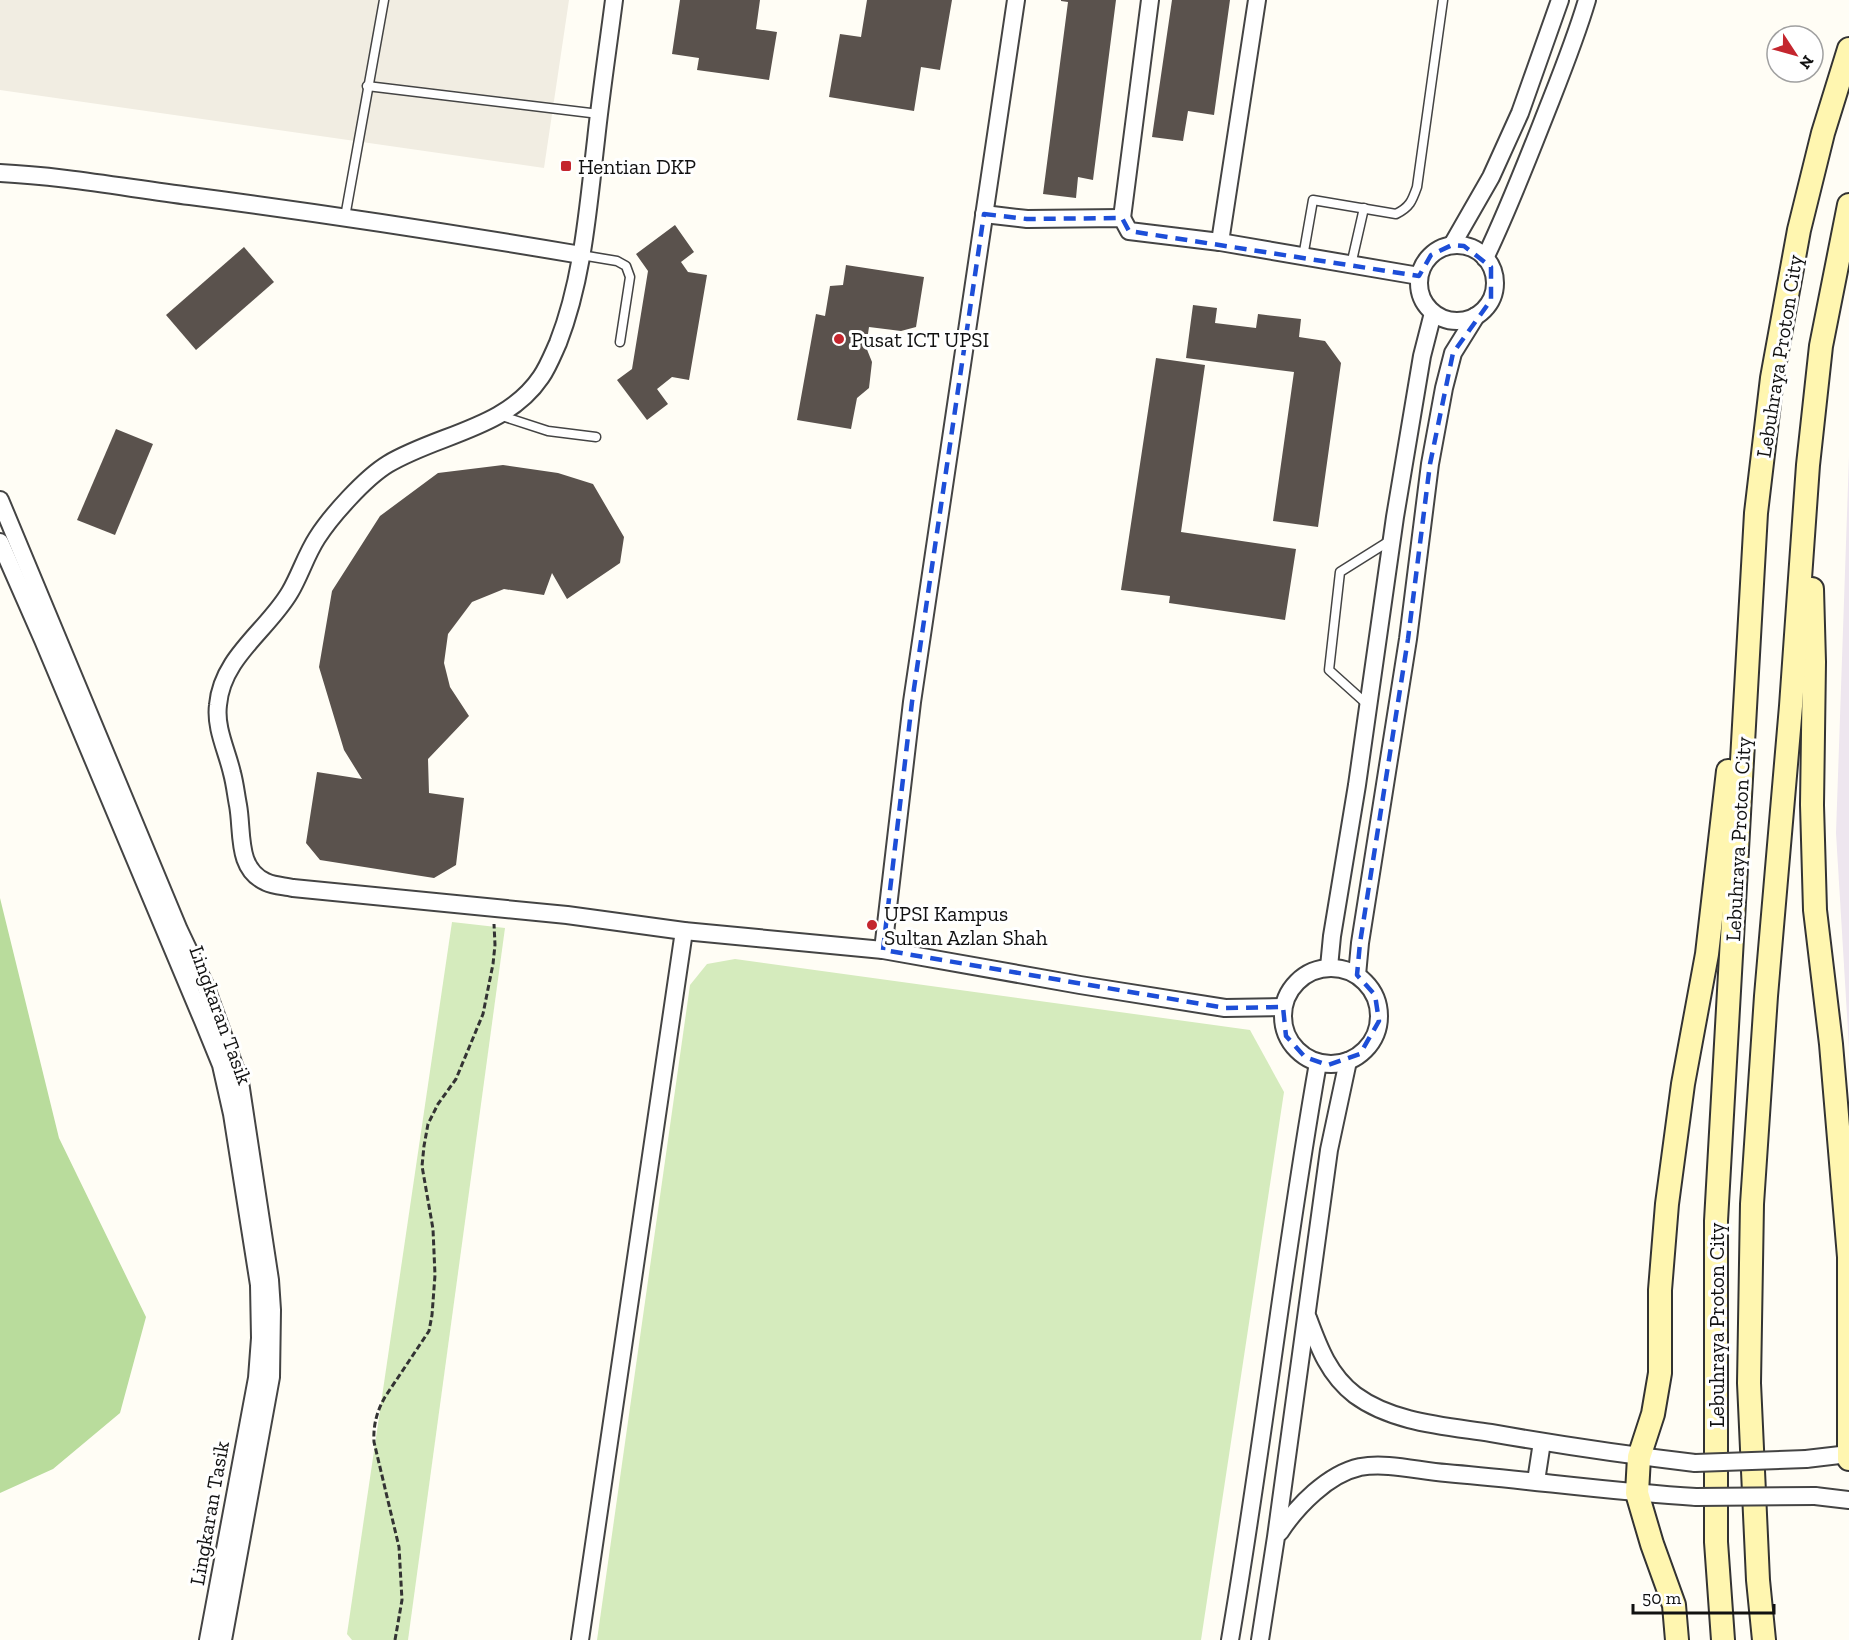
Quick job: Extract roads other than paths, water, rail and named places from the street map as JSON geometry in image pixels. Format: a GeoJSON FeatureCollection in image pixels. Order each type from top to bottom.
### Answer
{"type":"FeatureCollection","features":[{"type":"Feature","properties":{"kind":"main road","name":"Lebuhraya Proton City"},"geometry":{"type":"LineString","coordinates":[[1723,1640],[1716,1542],[1716,1221],[1756,513],[1772,378],[1799,230],[1823,133],[1849,49]]}},
{"type":"Feature","properties":{"kind":"main road","name":"Lebuhraya Proton City"},"geometry":{"type":"LineString","coordinates":[[1764,1640],[1758,1580],[1749,1383],[1752,1204],[1808,465],[1821,346],[1849,205]]}},
{"type":"Feature","properties":{"kind":"main road"},"geometry":{"type":"LineString","coordinates":[[1808,465],[1814,662],[1812,805],[1815,910],[1831,1044],[1849,1257],[1849,1459]]}},
{"type":"Feature","properties":{"kind":"main road"},"geometry":{"type":"LineString","coordinates":[[1677,1640],[1674,1605],[1637,1493],[1639,1457],[1653,1414],[1660,1373],[1660,1290],[1667,1204],[1683,1084],[1707,954],[1756,513]]}},
{"type":"Feature","properties":{"kind":"street"},"geometry":{"type":"LineString","coordinates":[[614,0],[581,255],[567,319],[542,376],[524,398],[498,415],[474,428],[429,443],[386,465],[350,496],[317,538],[290,592],[232,665],[222,684],[217,705],[219,728],[233,775],[244,858],[253,873],[267,883],[293,888],[883,950],[1224,1008],[1283,1008]]}},
{"type":"Feature","properties":{"kind":"street"},"geometry":{"type":"LineString","coordinates":[[883,950],[912,702],[1016,0]]}},
{"type":"Feature","properties":{"kind":"street"},"geometry":{"type":"LineString","coordinates":[[1150,0],[1122,218],[1129,231],[1220,242],[1419,276]]}},
{"type":"Feature","properties":{"kind":"street"},"geometry":{"type":"LineString","coordinates":[[1220,242],[1257,0]]}},
{"type":"Feature","properties":{"kind":"street"},"geometry":{"type":"LineString","coordinates":[[1452,245],[1491,177],[1520,113],[1560,0]]}},
{"type":"Feature","properties":{"kind":"street"},"geometry":{"type":"LineString","coordinates":[[1485,258],[1528,160],[1587,0]]}},
{"type":"Feature","properties":{"kind":"street"},"geometry":{"type":"LineString","coordinates":[[0,173],[70,180],[345,217],[581,255]]}},
{"type":"Feature","properties":{"kind":"street"},"geometry":{"type":"LineString","coordinates":[[984,214],[1027,219],[1122,218]]}},
{"type":"Feature","properties":{"kind":"street"},"geometry":{"type":"LineString","coordinates":[[1452,245],[1475,250],[1485,258],[1494,278],[1491,300],[1485,309],[1465,321],[1443,319],[1433,314],[1424,303],[1419,290],[1419,276],[1423,265],[1441,248],[1452,245]]}},
{"type":"Feature","properties":{"kind":"street"},"geometry":{"type":"LineString","coordinates":[[1329,967],[1392,539],[1422,356],[1433,314]]}},
{"type":"Feature","properties":{"kind":"street"},"geometry":{"type":"LineString","coordinates":[[1358,975],[1360,943],[1408,639],[1430,464],[1453,352],[1476,316]]}},
{"type":"Feature","properties":{"kind":"street"},"geometry":{"type":"LineString","coordinates":[[0,500],[175,919],[205,985],[240,1082],[266,1243],[272,1310],[272,1346],[271,1377],[224,1640]]}},
{"type":"Feature","properties":{"kind":"street","name":"Lingkaran Tasik"},"geometry":{"type":"LineString","coordinates":[[0,542],[204,1021],[220,1065],[232,1114],[259,1286],[260,1338],[257,1378],[208,1640]]}},
{"type":"Feature","properties":{"kind":"street"},"geometry":{"type":"LineString","coordinates":[[580,1640],[684,930]]}},
{"type":"Feature","properties":{"kind":"street"},"geometry":{"type":"LineString","coordinates":[[1329,967],[1358,975],[1367,984],[1375,995],[1379,1021],[1369,1045],[1359,1054],[1348,1061],[1328,1065],[1305,1057],[1294,1048],[1286,1036],[1282,1022],[1288,992],[1299,979],[1313,971],[1329,967]]}},
{"type":"Feature","properties":{"kind":"street"},"geometry":{"type":"LineString","coordinates":[[1260,1640],[1329,1150],[1348,1061]]}},
{"type":"Feature","properties":{"kind":"street"},"geometry":{"type":"LineString","coordinates":[[1230,1640],[1248,1534],[1295,1200],[1318,1063]]}},
{"type":"Feature","properties":{"kind":"street"},"geometry":{"type":"LineString","coordinates":[[1307,1314],[1319,1350],[1331,1371],[1354,1394],[1380,1410],[1422,1421],[1639,1457],[1695,1463],[1806,1459],[1849,1454]]}},
{"type":"Feature","properties":{"kind":"street"},"geometry":{"type":"LineString","coordinates":[[1536,1481],[1542,1442]]}},
{"type":"Feature","properties":{"kind":"street"},"geometry":{"type":"LineString","coordinates":[[1276,1537],[1291,1514],[1315,1491],[1359,1467],[1381,1465],[1637,1493],[1696,1497],[1815,1496],[1849,1500]]}},
{"type":"Feature","properties":{"kind":"lane"},"geometry":{"type":"LineString","coordinates":[[345,217],[384,0]]}},
{"type":"Feature","properties":{"kind":"lane"},"geometry":{"type":"LineString","coordinates":[[1303,257],[1313,200],[1396,214],[1406,209],[1412,201],[1417,187],[1443,0]]}},
{"type":"Feature","properties":{"kind":"lane"},"geometry":{"type":"LineString","coordinates":[[367,86],[599,114]]}},
{"type":"Feature","properties":{"kind":"lane"},"geometry":{"type":"LineString","coordinates":[[1351,265],[1364,208]]}},
{"type":"Feature","properties":{"kind":"lane"},"geometry":{"type":"LineString","coordinates":[[581,255],[617,261],[626,266],[630,277],[620,342]]}},
{"type":"Feature","properties":{"kind":"lane"},"geometry":{"type":"LineString","coordinates":[[498,415],[549,431],[596,437]]}},
{"type":"Feature","properties":{"kind":"lane"},"geometry":{"type":"LineString","coordinates":[[1369,706],[1329,670],[1340,572],[1392,539]]}},
{"type":"Feature","properties":{"kind":"place","name":"Hentian DKP"},"geometry":{"type":"Point","coordinates":[566,166]}},
{"type":"Feature","properties":{"kind":"place","name":"Pusat ICT UPSI"},"geometry":{"type":"Point","coordinates":[839,339]}},
{"type":"Feature","properties":{"kind":"place","name":"UPSI Kampus Sultan Azlan Shah"},"geometry":{"type":"Point","coordinates":[872,925]}}]}
